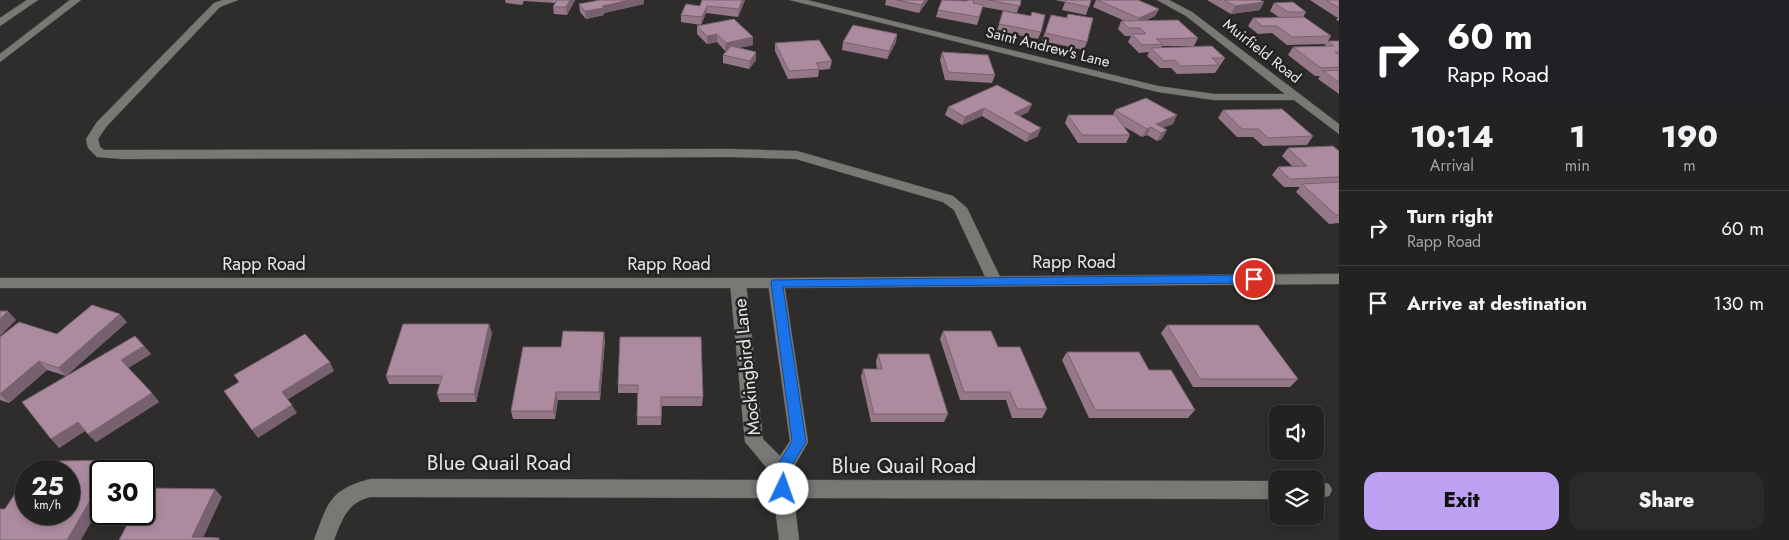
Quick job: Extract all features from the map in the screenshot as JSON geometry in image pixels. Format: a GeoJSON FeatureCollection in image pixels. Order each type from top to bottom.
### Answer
{"type":"FeatureCollection","features":[{"type":"Feature","properties":{"kind":"street"},"geometry":{"type":"LineString","coordinates":[[0,23],[33,0]]}},
{"type":"Feature","properties":{"kind":"street"},"geometry":{"type":"LineString","coordinates":[[0,59],[76,0]]}},
{"type":"Feature","properties":{"kind":"street"},"geometry":{"type":"LineString","coordinates":[[234,0],[217,5],[101,125],[92,138],[94,148],[101,154],[123,155],[731,153],[797,155],[948,199],[960,208],[994,281]]}},
{"type":"Feature","properties":{"kind":"street","name":"Saint Andrew's Lane"},"geometry":{"type":"LineString","coordinates":[[795,0],[1158,89],[1214,97],[1297,97]]}},
{"type":"Feature","properties":{"kind":"street","name":"Muirfield Road"},"geometry":{"type":"LineString","coordinates":[[1162,0],[1189,14],[1339,130]]}},
{"type":"Feature","properties":{"kind":"street","name":"Rapp Road"},"geometry":{"type":"LineString","coordinates":[[0,283],[776,283],[1339,279]]}},
{"type":"Feature","properties":{"kind":"street","name":"Mockingbird Lane"},"geometry":{"type":"LineString","coordinates":[[738,283],[754,442],[782,480]]}},
{"type":"Feature","properties":{"kind":"street"},"geometry":{"type":"LineString","coordinates":[[776,283],[799,442],[782,480],[789,540]]}},
{"type":"Feature","properties":{"kind":"street","name":"Blue Quail Road"},"geometry":{"type":"LineString","coordinates":[[324,540],[334,510],[351,493],[370,488],[782,480],[1269,490]]}},
{"type":"Feature","properties":{"kind":"building"},"geometry":{"type":"Polygon","coordinates":[[[557,0],[570,0],[566,7],[553,7],[557,0]]]}},
{"type":"Feature","properties":{"kind":"building"},"geometry":{"type":"Polygon","coordinates":[[[600,0],[630,0],[602,6],[604,8],[585,11],[579,4],[600,0]]]}},
{"type":"Feature","properties":{"kind":"building"},"geometry":{"type":"Polygon","coordinates":[[[702,0],[742,0],[739,9],[707,6],[702,17],[681,15],[686,4],[700,6],[702,0]]]}},
{"type":"Feature","properties":{"kind":"building"},"geometry":{"type":"Polygon","coordinates":[[[897,0],[925,0],[921,5],[897,0]]]}},
{"type":"Feature","properties":{"kind":"building"},"geometry":{"type":"Polygon","coordinates":[[[942,0],[974,0],[973,3],[983,5],[979,17],[938,10],[942,0]]]}},
{"type":"Feature","properties":{"kind":"building"},"geometry":{"type":"Polygon","coordinates":[[[988,0],[1021,0],[1020,6],[988,0]]]}},
{"type":"Feature","properties":{"kind":"building"},"geometry":{"type":"Polygon","coordinates":[[[1066,0],[1091,0],[1089,7],[1065,2],[1066,0]]]}},
{"type":"Feature","properties":{"kind":"building"},"geometry":{"type":"Polygon","coordinates":[[[1097,0],[1138,0],[1159,9],[1139,18],[1097,0]]]}},
{"type":"Feature","properties":{"kind":"building"},"geometry":{"type":"Polygon","coordinates":[[[1224,0],[1260,0],[1264,2],[1235,6],[1224,0]]]}},
{"type":"Feature","properties":{"kind":"building"},"geometry":{"type":"Polygon","coordinates":[[[1326,0],[1339,0],[1339,8],[1326,0]]]}},
{"type":"Feature","properties":{"kind":"building"},"geometry":{"type":"Polygon","coordinates":[[[1293,2],[1306,12],[1288,12],[1274,3],[1293,2]]]}},
{"type":"Feature","properties":{"kind":"building"},"geometry":{"type":"Polygon","coordinates":[[[1003,11],[1031,16],[1032,12],[1045,15],[1041,32],[999,24],[1003,11]]]}},
{"type":"Feature","properties":{"kind":"building"},"geometry":{"type":"Polygon","coordinates":[[[1068,14],[1093,18],[1087,42],[1045,33],[1051,15],[1067,18],[1068,14]]]}},
{"type":"Feature","properties":{"kind":"building"},"geometry":{"type":"Polygon","coordinates":[[[1304,17],[1331,36],[1292,37],[1277,26],[1262,26],[1253,18],[1304,17]]]}},
{"type":"Feature","properties":{"kind":"building"},"geometry":{"type":"Polygon","coordinates":[[[734,19],[753,37],[726,43],[717,34],[707,36],[697,26],[734,19]]]}},
{"type":"Feature","properties":{"kind":"building"},"geometry":{"type":"Polygon","coordinates":[[[1178,20],[1198,38],[1156,39],[1163,44],[1142,45],[1132,34],[1146,34],[1140,28],[1129,28],[1121,21],[1178,20]]]}},
{"type":"Feature","properties":{"kind":"building"},"geometry":{"type":"Polygon","coordinates":[[[853,25],[897,34],[889,51],[843,42],[853,25]]]}},
{"type":"Feature","properties":{"kind":"building"},"geometry":{"type":"Polygon","coordinates":[[[819,40],[832,61],[816,63],[820,69],[789,71],[775,43],[819,40]]]}},
{"type":"Feature","properties":{"kind":"building"},"geometry":{"type":"Polygon","coordinates":[[[1328,41],[1339,41],[1339,52],[1335,52],[1339,55],[1339,67],[1321,68],[1293,47],[1334,46],[1328,41]]]}},
{"type":"Feature","properties":{"kind":"building"},"geometry":{"type":"Polygon","coordinates":[[[731,46],[756,52],[750,61],[723,55],[731,46]]]}},
{"type":"Feature","properties":{"kind":"building"},"geometry":{"type":"Polygon","coordinates":[[[1212,46],[1225,58],[1212,58],[1219,65],[1181,66],[1175,60],[1164,61],[1151,48],[1212,46]]]}},
{"type":"Feature","properties":{"kind":"building"},"geometry":{"type":"Polygon","coordinates":[[[942,52],[988,55],[995,75],[948,72],[942,52]]]}},
{"type":"Feature","properties":{"kind":"building"},"geometry":{"type":"Polygon","coordinates":[[[1339,70],[1339,82],[1323,71],[1339,70]]]}},
{"type":"Feature","properties":{"kind":"building"},"geometry":{"type":"Polygon","coordinates":[[[997,85],[1032,104],[1014,113],[1041,128],[1030,134],[984,108],[965,117],[948,107],[997,85]]]}},
{"type":"Feature","properties":{"kind":"building"},"geometry":{"type":"Polygon","coordinates":[[[1146,98],[1177,115],[1156,124],[1167,130],[1161,133],[1151,127],[1147,129],[1115,110],[1146,98]]]}},
{"type":"Feature","properties":{"kind":"building"},"geometry":{"type":"Polygon","coordinates":[[[1282,109],[1313,136],[1268,138],[1259,129],[1242,129],[1223,110],[1282,109]]]}},
{"type":"Feature","properties":{"kind":"building"},"geometry":{"type":"Polygon","coordinates":[[[1068,115],[1115,115],[1130,135],[1082,135],[1068,115]]]}},
{"type":"Feature","properties":{"kind":"building"},"geometry":{"type":"Polygon","coordinates":[[[1333,146],[1339,151],[1339,177],[1290,179],[1278,167],[1307,166],[1288,148],[1333,146]]]}},
{"type":"Feature","properties":{"kind":"building"},"geometry":{"type":"Polygon","coordinates":[[[1339,182],[1339,215],[1336,215],[1302,184],[1339,182]]]}},
{"type":"Feature","properties":{"kind":"building"},"geometry":{"type":"Polygon","coordinates":[[[92,305],[120,314],[58,368],[39,361],[0,394],[0,337],[19,322],[57,334],[92,305]]]}},
{"type":"Feature","properties":{"kind":"building"},"geometry":{"type":"Polygon","coordinates":[[[0,311],[8,311],[0,319],[0,311]]]}},
{"type":"Feature","properties":{"kind":"building"},"geometry":{"type":"Polygon","coordinates":[[[403,324],[489,324],[474,394],[437,394],[442,376],[386,376],[403,324]]]}},
{"type":"Feature","properties":{"kind":"building"},"geometry":{"type":"Polygon","coordinates":[[[1167,325],[1258,325],[1298,379],[1200,379],[1167,325]]]}},
{"type":"Feature","properties":{"kind":"building"},"geometry":{"type":"Polygon","coordinates":[[[563,331],[604,332],[599,392],[556,392],[553,411],[511,411],[523,347],[561,347],[563,331]]]}},
{"type":"Feature","properties":{"kind":"building"},"geometry":{"type":"Polygon","coordinates":[[[943,331],[991,331],[998,347],[1020,347],[1047,409],[1017,409],[1010,392],[964,392],[943,331]]]}},
{"type":"Feature","properties":{"kind":"building"},"geometry":{"type":"Polygon","coordinates":[[[305,334],[330,362],[282,392],[292,405],[252,430],[224,391],[239,382],[234,375],[305,334]]]}},
{"type":"Feature","properties":{"kind":"building"},"geometry":{"type":"Polygon","coordinates":[[[135,336],[144,346],[121,360],[152,393],[88,434],[78,422],[51,439],[22,402],[135,336]]]}},
{"type":"Feature","properties":{"kind":"building"},"geometry":{"type":"Polygon","coordinates":[[[620,337],[701,337],[703,397],[661,397],[661,417],[637,417],[638,385],[618,385],[620,337]]]}},
{"type":"Feature","properties":{"kind":"building"},"geometry":{"type":"Polygon","coordinates":[[[1067,352],[1139,352],[1149,370],[1171,370],[1195,410],[1095,410],[1067,352]]]}},
{"type":"Feature","properties":{"kind":"building"},"geometry":{"type":"Polygon","coordinates":[[[878,354],[929,354],[948,414],[874,414],[863,369],[882,369],[878,354]]]}},
{"type":"Feature","properties":{"kind":"building"},"geometry":{"type":"Polygon","coordinates":[[[90,460],[90,501],[80,518],[80,461],[90,460]]]}},
{"type":"Feature","properties":{"kind":"building"},"geometry":{"type":"Polygon","coordinates":[[[155,488],[215,489],[192,537],[219,538],[219,540],[119,540],[127,525],[155,525],[155,488]]]}},
{"type":"Feature","properties":{"kind":"building"},"geometry":{"type":"Polygon","coordinates":[[[15,494],[15,525],[76,525],[67,540],[0,540],[0,509],[5,509],[15,494]]]}},
{"type":"Feature","properties":{"kind":"route"},"geometry":{"type":"LineString","coordinates":[[783,489],[781,471],[799,442],[776,283],[1254,279]]}}]}
